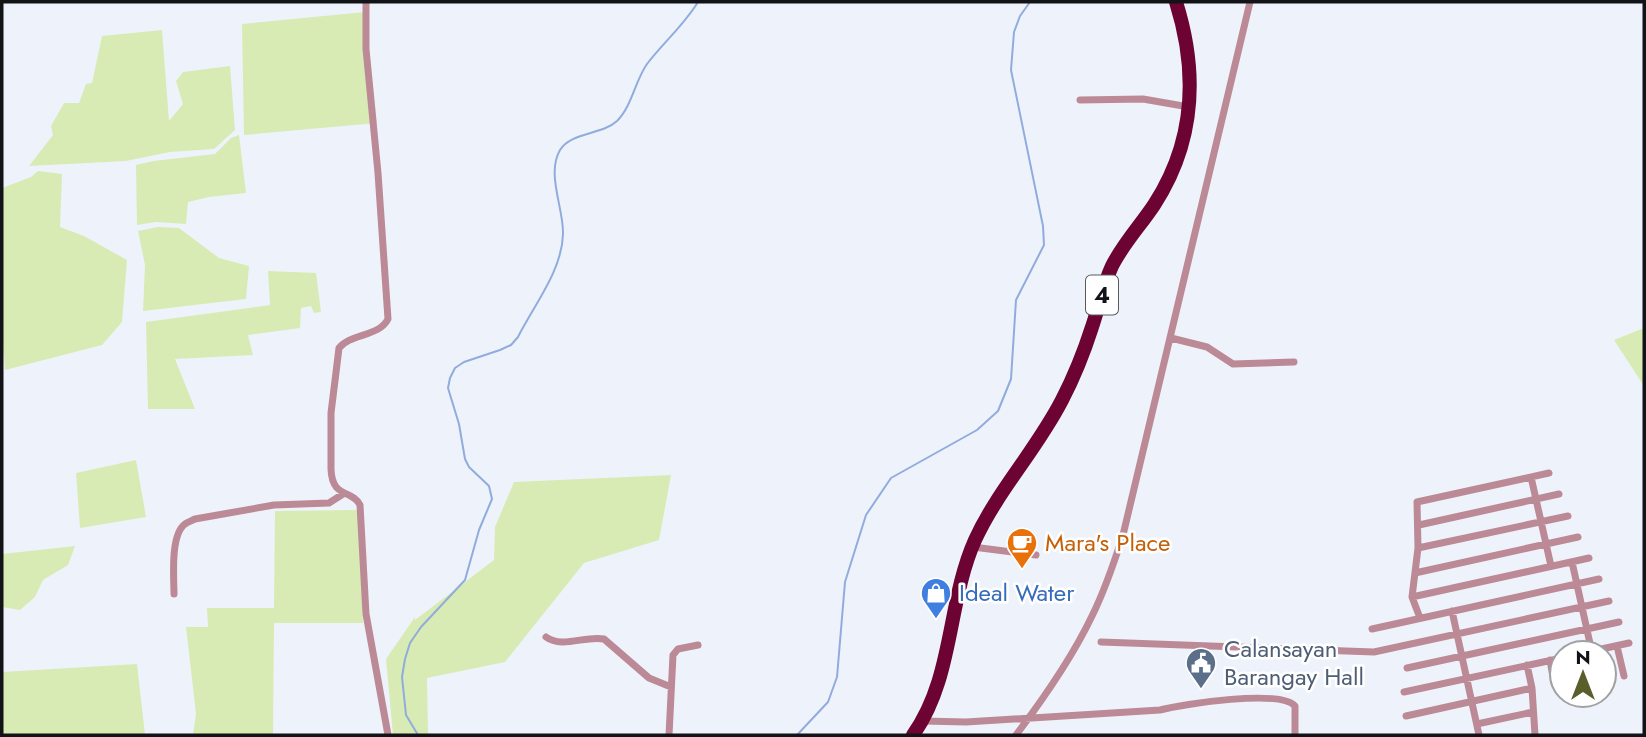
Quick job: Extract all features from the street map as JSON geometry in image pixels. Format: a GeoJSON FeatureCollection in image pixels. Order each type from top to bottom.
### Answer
{"type":"FeatureCollection","features":[{"type":"Feature","properties":{"kind":"highway","name":"4"},"geometry":{"type":"LineString","coordinates":[[913,735],[923,721],[941,677],[962,578],[972,547],[993,506],[1062,402],[1086,348],[1111,268],[1154,205],[1173,169],[1189,107],[1189,49],[1176,2]]}},
{"type":"Feature","properties":{"kind":"street"},"geometry":{"type":"LineString","coordinates":[[343,495],[331,477],[331,413],[337,354],[341,344],[380,328],[388,318],[366,49],[366,2]]}},
{"type":"Feature","properties":{"kind":"street"},"geometry":{"type":"LineString","coordinates":[[1016,735],[1075,648],[1108,579],[1123,535],[1250,2]]}},
{"type":"Feature","properties":{"kind":"street"},"geometry":{"type":"LineString","coordinates":[[1080,100],[1143,99],[1189,107]]}},
{"type":"Feature","properties":{"kind":"street"},"geometry":{"type":"LineString","coordinates":[[1171,338],[1207,347],[1233,364],[1294,362]]}},
{"type":"Feature","properties":{"kind":"street"},"geometry":{"type":"LineString","coordinates":[[1420,618],[1412,597],[1418,548],[1417,502],[1549,473]]}},
{"type":"Feature","properties":{"kind":"street"},"geometry":{"type":"LineString","coordinates":[[1531,477],[1551,566]]}},
{"type":"Feature","properties":{"kind":"street"},"geometry":{"type":"LineString","coordinates":[[174,594],[175,549],[183,525],[195,519],[274,505],[329,503],[343,495],[355,497],[360,505],[366,614],[388,735]]}},
{"type":"Feature","properties":{"kind":"street"},"geometry":{"type":"LineString","coordinates":[[1419,525],[1559,495]]}},
{"type":"Feature","properties":{"kind":"street"},"geometry":{"type":"LineString","coordinates":[[1418,548],[1569,516]]}},
{"type":"Feature","properties":{"kind":"street"},"geometry":{"type":"LineString","coordinates":[[1415,573],[1578,537]]}},
{"type":"Feature","properties":{"kind":"street"},"geometry":{"type":"LineString","coordinates":[[972,547],[1036,555]]}},
{"type":"Feature","properties":{"kind":"street"},"geometry":{"type":"LineString","coordinates":[[1412,597],[1590,558]]}},
{"type":"Feature","properties":{"kind":"street"},"geometry":{"type":"LineString","coordinates":[[1572,562],[1590,639]]}},
{"type":"Feature","properties":{"kind":"street"},"geometry":{"type":"LineString","coordinates":[[1372,629],[1600,579]]}},
{"type":"Feature","properties":{"kind":"street"},"geometry":{"type":"LineString","coordinates":[[1101,642],[1374,652],[1609,601]]}},
{"type":"Feature","properties":{"kind":"street"},"geometry":{"type":"LineString","coordinates":[[1452,611],[1479,735]]}},
{"type":"Feature","properties":{"kind":"street"},"geometry":{"type":"LineString","coordinates":[[1407,668],[1619,622]]}},
{"type":"Feature","properties":{"kind":"street"},"geometry":{"type":"LineString","coordinates":[[547,637],[556,643],[595,637],[604,639],[649,678],[671,688]]}},
{"type":"Feature","properties":{"kind":"street"},"geometry":{"type":"LineString","coordinates":[[1618,646],[1629,643]]}},
{"type":"Feature","properties":{"kind":"street"},"geometry":{"type":"LineString","coordinates":[[669,735],[675,650],[698,645]]}},
{"type":"Feature","properties":{"kind":"street"},"geometry":{"type":"LineString","coordinates":[[1618,650],[1624,676]]}},
{"type":"Feature","properties":{"kind":"street"},"geometry":{"type":"LineString","coordinates":[[1404,692],[1548,660]]}},
{"type":"Feature","properties":{"kind":"street"},"geometry":{"type":"LineString","coordinates":[[1527,665],[1532,688],[1534,735]]}},
{"type":"Feature","properties":{"kind":"street"},"geometry":{"type":"LineString","coordinates":[[1406,716],[1532,688]]}},
{"type":"Feature","properties":{"kind":"street"},"geometry":{"type":"LineString","coordinates":[[923,721],[966,722],[1160,710],[1173,705],[1237,699],[1285,700],[1295,706],[1295,735]]}},
{"type":"Feature","properties":{"kind":"street"},"geometry":{"type":"LineString","coordinates":[[1477,724],[1534,712]]}},
{"type":"Feature","properties":{"kind":"green space"},"geometry":{"type":"Polygon","coordinates":[[[365,12],[377,123],[244,135],[242,24],[365,12]]]}},
{"type":"Feature","properties":{"kind":"green space"},"geometry":{"type":"Polygon","coordinates":[[[162,30],[169,121],[183,104],[176,81],[183,72],[230,66],[235,130],[214,149],[170,152],[126,161],[29,166],[53,135],[51,126],[64,103],[79,103],[86,84],[92,83],[102,36],[162,30]]]}},
{"type":"Feature","properties":{"kind":"green space"},"geometry":{"type":"Polygon","coordinates":[[[239,135],[246,193],[188,202],[186,224],[156,222],[137,225],[136,165],[215,154],[231,138],[239,135]]]}},
{"type":"Feature","properties":{"kind":"green space"},"geometry":{"type":"Polygon","coordinates":[[[38,171],[62,174],[60,227],[84,236],[127,260],[122,322],[102,345],[5,370],[2,328],[2,188],[31,177],[38,171]]]}},
{"type":"Feature","properties":{"kind":"green space"},"geometry":{"type":"Polygon","coordinates":[[[158,227],[179,228],[219,258],[249,266],[246,299],[143,311],[145,265],[138,231],[158,227]]]}},
{"type":"Feature","properties":{"kind":"green space"},"geometry":{"type":"Polygon","coordinates":[[[268,271],[316,273],[321,312],[314,313],[311,306],[301,308],[300,328],[248,335],[253,355],[175,359],[195,409],[148,409],[146,322],[270,305],[268,271]]]}},
{"type":"Feature","properties":{"kind":"green space"},"geometry":{"type":"Polygon","coordinates":[[[1644,328],[1644,386],[1614,340],[1644,328]]]}},
{"type":"Feature","properties":{"kind":"green space"},"geometry":{"type":"Polygon","coordinates":[[[136,460],[146,517],[80,528],[76,473],[136,460]]]}},
{"type":"Feature","properties":{"kind":"green space"},"geometry":{"type":"Polygon","coordinates":[[[671,475],[659,540],[584,563],[505,662],[427,678],[428,733],[433,735],[393,735],[386,659],[415,617],[415,620],[494,560],[495,527],[514,482],[671,475]]]}},
{"type":"Feature","properties":{"kind":"green space"},"geometry":{"type":"Polygon","coordinates":[[[358,510],[363,623],[274,623],[273,735],[193,735],[196,714],[186,627],[208,627],[207,608],[274,608],[275,511],[358,510]]]}},
{"type":"Feature","properties":{"kind":"green space"},"geometry":{"type":"Polygon","coordinates":[[[75,546],[68,565],[43,580],[35,597],[20,610],[2,607],[2,554],[75,546]]]}},
{"type":"Feature","properties":{"kind":"green space"},"geometry":{"type":"Polygon","coordinates":[[[137,664],[145,735],[2,735],[2,672],[137,664]]]}},
{"type":"Feature","properties":{"kind":"waterway"},"geometry":{"type":"LineString","coordinates":[[418,735],[406,715],[402,677],[410,643],[421,627],[465,580],[479,530],[492,499],[489,486],[469,467],[465,459],[459,424],[448,388],[450,378],[455,368],[464,362],[511,345],[518,337],[553,274],[561,248],[563,224],[555,181],[556,159],[560,150],[571,140],[611,126],[617,121],[647,64],[698,2]]}},
{"type":"Feature","properties":{"kind":"waterway"},"geometry":{"type":"LineString","coordinates":[[797,735],[828,702],[837,677],[845,582],[866,515],[891,478],[977,430],[998,411],[1011,379],[1016,300],[1044,245],[1043,226],[1011,70],[1014,32],[1020,16],[1030,2]]}},
{"type":"Feature","properties":{"kind":"place","name":"Mara's Place"},"geometry":{"type":"Point","coordinates":[1022,570]}},
{"type":"Feature","properties":{"kind":"place","name":"Ideal Water"},"geometry":{"type":"Point","coordinates":[936,620]}},
{"type":"Feature","properties":{"kind":"place","name":"Calansayan Barangay Hall"},"geometry":{"type":"Point","coordinates":[1201,690]}}]}
